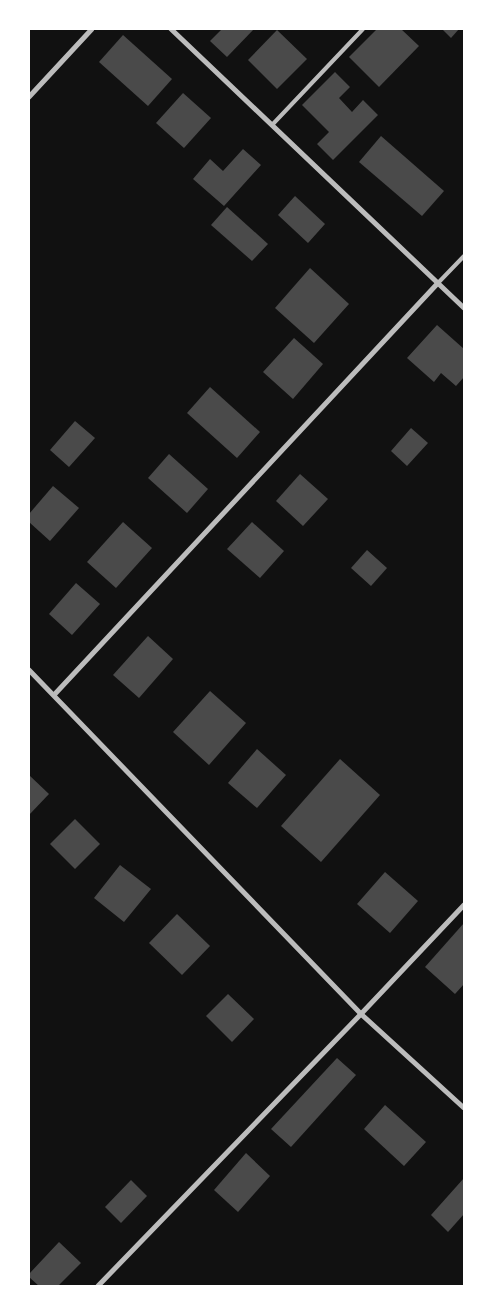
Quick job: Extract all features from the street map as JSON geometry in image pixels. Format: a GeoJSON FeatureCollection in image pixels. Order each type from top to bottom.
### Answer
{"type":"FeatureCollection","features":[{"type":"Feature","properties":{"kind":"street"},"geometry":{"type":"LineString","coordinates":[[29,97],[92,29]]}},
{"type":"Feature","properties":{"kind":"street"},"geometry":{"type":"LineString","coordinates":[[171,29],[464,308]]}},
{"type":"Feature","properties":{"kind":"street"},"geometry":{"type":"LineString","coordinates":[[54,695],[438,283]]}},
{"type":"Feature","properties":{"kind":"street"},"geometry":{"type":"LineString","coordinates":[[29,670],[361,1014],[464,1108]]}},
{"type":"Feature","properties":{"kind":"street"},"geometry":{"type":"LineString","coordinates":[[98,1286],[361,1014],[464,904]]}},
{"type":"Feature","properties":{"kind":"lane"},"geometry":{"type":"LineString","coordinates":[[272,125],[363,29]]}},
{"type":"Feature","properties":{"kind":"lane"},"geometry":{"type":"LineString","coordinates":[[438,283],[464,256]]}},
{"type":"Feature","properties":{"kind":"building"},"geometry":{"type":"Polygon","coordinates":[[[222,29],[254,29],[227,57],[210,41],[222,29]]]}},
{"type":"Feature","properties":{"kind":"building"},"geometry":{"type":"Polygon","coordinates":[[[377,29],[401,29],[419,46],[379,87],[349,57],[377,29]]]}},
{"type":"Feature","properties":{"kind":"building"},"geometry":{"type":"Polygon","coordinates":[[[442,29],[459,29],[451,38],[442,29]]]}},
{"type":"Feature","properties":{"kind":"building"},"geometry":{"type":"Polygon","coordinates":[[[277,30],[307,59],[277,89],[248,60],[277,30]]]}},
{"type":"Feature","properties":{"kind":"building"},"geometry":{"type":"Polygon","coordinates":[[[123,35],[172,79],[148,106],[99,62],[123,35]]]}},
{"type":"Feature","properties":{"kind":"building"},"geometry":{"type":"Polygon","coordinates":[[[335,72],[350,87],[339,98],[352,112],[363,100],[378,115],[333,160],[317,144],[329,132],[302,105],[335,72]]]}},
{"type":"Feature","properties":{"kind":"building"},"geometry":{"type":"Polygon","coordinates":[[[183,93],[211,118],[184,148],[156,123],[183,93]]]}},
{"type":"Feature","properties":{"kind":"building"},"geometry":{"type":"Polygon","coordinates":[[[381,136],[444,191],[422,216],[359,162],[381,136]]]}},
{"type":"Feature","properties":{"kind":"building"},"geometry":{"type":"Polygon","coordinates":[[[243,149],[261,165],[224,206],[193,179],[210,159],[223,171],[243,149]]]}},
{"type":"Feature","properties":{"kind":"building"},"geometry":{"type":"Polygon","coordinates":[[[295,196],[325,224],[308,243],[278,215],[295,196]]]}},
{"type":"Feature","properties":{"kind":"building"},"geometry":{"type":"Polygon","coordinates":[[[227,207],[268,244],[252,261],[211,225],[227,207]]]}},
{"type":"Feature","properties":{"kind":"building"},"geometry":{"type":"Polygon","coordinates":[[[310,268],[349,304],[314,343],[275,308],[310,268]]]}},
{"type":"Feature","properties":{"kind":"building"},"geometry":{"type":"Polygon","coordinates":[[[437,325],[464,349],[464,377],[456,386],[441,373],[434,382],[407,358],[437,325]]]}},
{"type":"Feature","properties":{"kind":"building"},"geometry":{"type":"Polygon","coordinates":[[[294,338],[323,364],[293,399],[263,372],[294,338]]]}},
{"type":"Feature","properties":{"kind":"building"},"geometry":{"type":"Polygon","coordinates":[[[210,387],[260,432],[237,458],[187,413],[210,387]]]}},
{"type":"Feature","properties":{"kind":"building"},"geometry":{"type":"Polygon","coordinates":[[[75,421],[95,438],[69,467],[50,450],[75,421]]]}},
{"type":"Feature","properties":{"kind":"building"},"geometry":{"type":"Polygon","coordinates":[[[411,428],[428,443],[407,466],[391,451],[411,428]]]}},
{"type":"Feature","properties":{"kind":"building"},"geometry":{"type":"Polygon","coordinates":[[[169,454],[208,489],[187,513],[148,478],[169,454]]]}},
{"type":"Feature","properties":{"kind":"building"},"geometry":{"type":"Polygon","coordinates":[[[300,474],[328,499],[303,526],[276,501],[300,474]]]}},
{"type":"Feature","properties":{"kind":"building"},"geometry":{"type":"Polygon","coordinates":[[[53,486],[79,508],[50,541],[29,522],[29,514],[53,486]]]}},
{"type":"Feature","properties":{"kind":"building"},"geometry":{"type":"Polygon","coordinates":[[[123,522],[152,548],[116,588],[87,562],[123,522]]]}},
{"type":"Feature","properties":{"kind":"building"},"geometry":{"type":"Polygon","coordinates":[[[252,522],[284,551],[260,578],[227,549],[252,522]]]}},
{"type":"Feature","properties":{"kind":"building"},"geometry":{"type":"Polygon","coordinates":[[[367,550],[387,568],[371,586],[351,568],[367,550]]]}},
{"type":"Feature","properties":{"kind":"building"},"geometry":{"type":"Polygon","coordinates":[[[76,583],[100,604],[72,635],[49,614],[76,583]]]}},
{"type":"Feature","properties":{"kind":"building"},"geometry":{"type":"Polygon","coordinates":[[[148,636],[173,659],[139,698],[113,675],[148,636]]]}},
{"type":"Feature","properties":{"kind":"building"},"geometry":{"type":"Polygon","coordinates":[[[210,691],[246,723],[209,765],[173,732],[210,691]]]}},
{"type":"Feature","properties":{"kind":"building"},"geometry":{"type":"Polygon","coordinates":[[[257,749],[286,775],[257,808],[228,783],[257,749]]]}},
{"type":"Feature","properties":{"kind":"building"},"geometry":{"type":"Polygon","coordinates":[[[340,759],[380,795],[321,862],[281,826],[340,759]]]}},
{"type":"Feature","properties":{"kind":"building"},"geometry":{"type":"Polygon","coordinates":[[[29,775],[49,794],[29,815],[29,775]]]}},
{"type":"Feature","properties":{"kind":"building"},"geometry":{"type":"Polygon","coordinates":[[[75,819],[100,844],[75,869],[50,844],[75,819]]]}},
{"type":"Feature","properties":{"kind":"building"},"geometry":{"type":"Polygon","coordinates":[[[120,865],[151,889],[124,922],[94,898],[120,865]]]}},
{"type":"Feature","properties":{"kind":"building"},"geometry":{"type":"Polygon","coordinates":[[[385,872],[418,901],[390,933],[357,904],[385,872]]]}},
{"type":"Feature","properties":{"kind":"building"},"geometry":{"type":"Polygon","coordinates":[[[177,914],[210,946],[182,975],[149,943],[177,914]]]}},
{"type":"Feature","properties":{"kind":"building"},"geometry":{"type":"Polygon","coordinates":[[[464,923],[464,984],[455,994],[425,967],[464,923]]]}},
{"type":"Feature","properties":{"kind":"building"},"geometry":{"type":"Polygon","coordinates":[[[228,994],[254,1019],[232,1042],[206,1016],[228,994]]]}},
{"type":"Feature","properties":{"kind":"building"},"geometry":{"type":"Polygon","coordinates":[[[337,1058],[356,1075],[291,1147],[271,1129],[337,1058]]]}},
{"type":"Feature","properties":{"kind":"building"},"geometry":{"type":"Polygon","coordinates":[[[385,1105],[426,1142],[404,1166],[364,1129],[385,1105]]]}},
{"type":"Feature","properties":{"kind":"building"},"geometry":{"type":"Polygon","coordinates":[[[246,1153],[270,1176],[238,1212],[214,1190],[246,1153]]]}},
{"type":"Feature","properties":{"kind":"building"},"geometry":{"type":"Polygon","coordinates":[[[464,1178],[464,1214],[448,1232],[431,1215],[464,1178]]]}},
{"type":"Feature","properties":{"kind":"building"},"geometry":{"type":"Polygon","coordinates":[[[131,1180],[147,1196],[121,1223],[105,1207],[131,1180]]]}},
{"type":"Feature","properties":{"kind":"building"},"geometry":{"type":"Polygon","coordinates":[[[59,1242],[81,1263],[58,1286],[39,1286],[29,1277],[29,1274],[59,1242]]]}}]}
